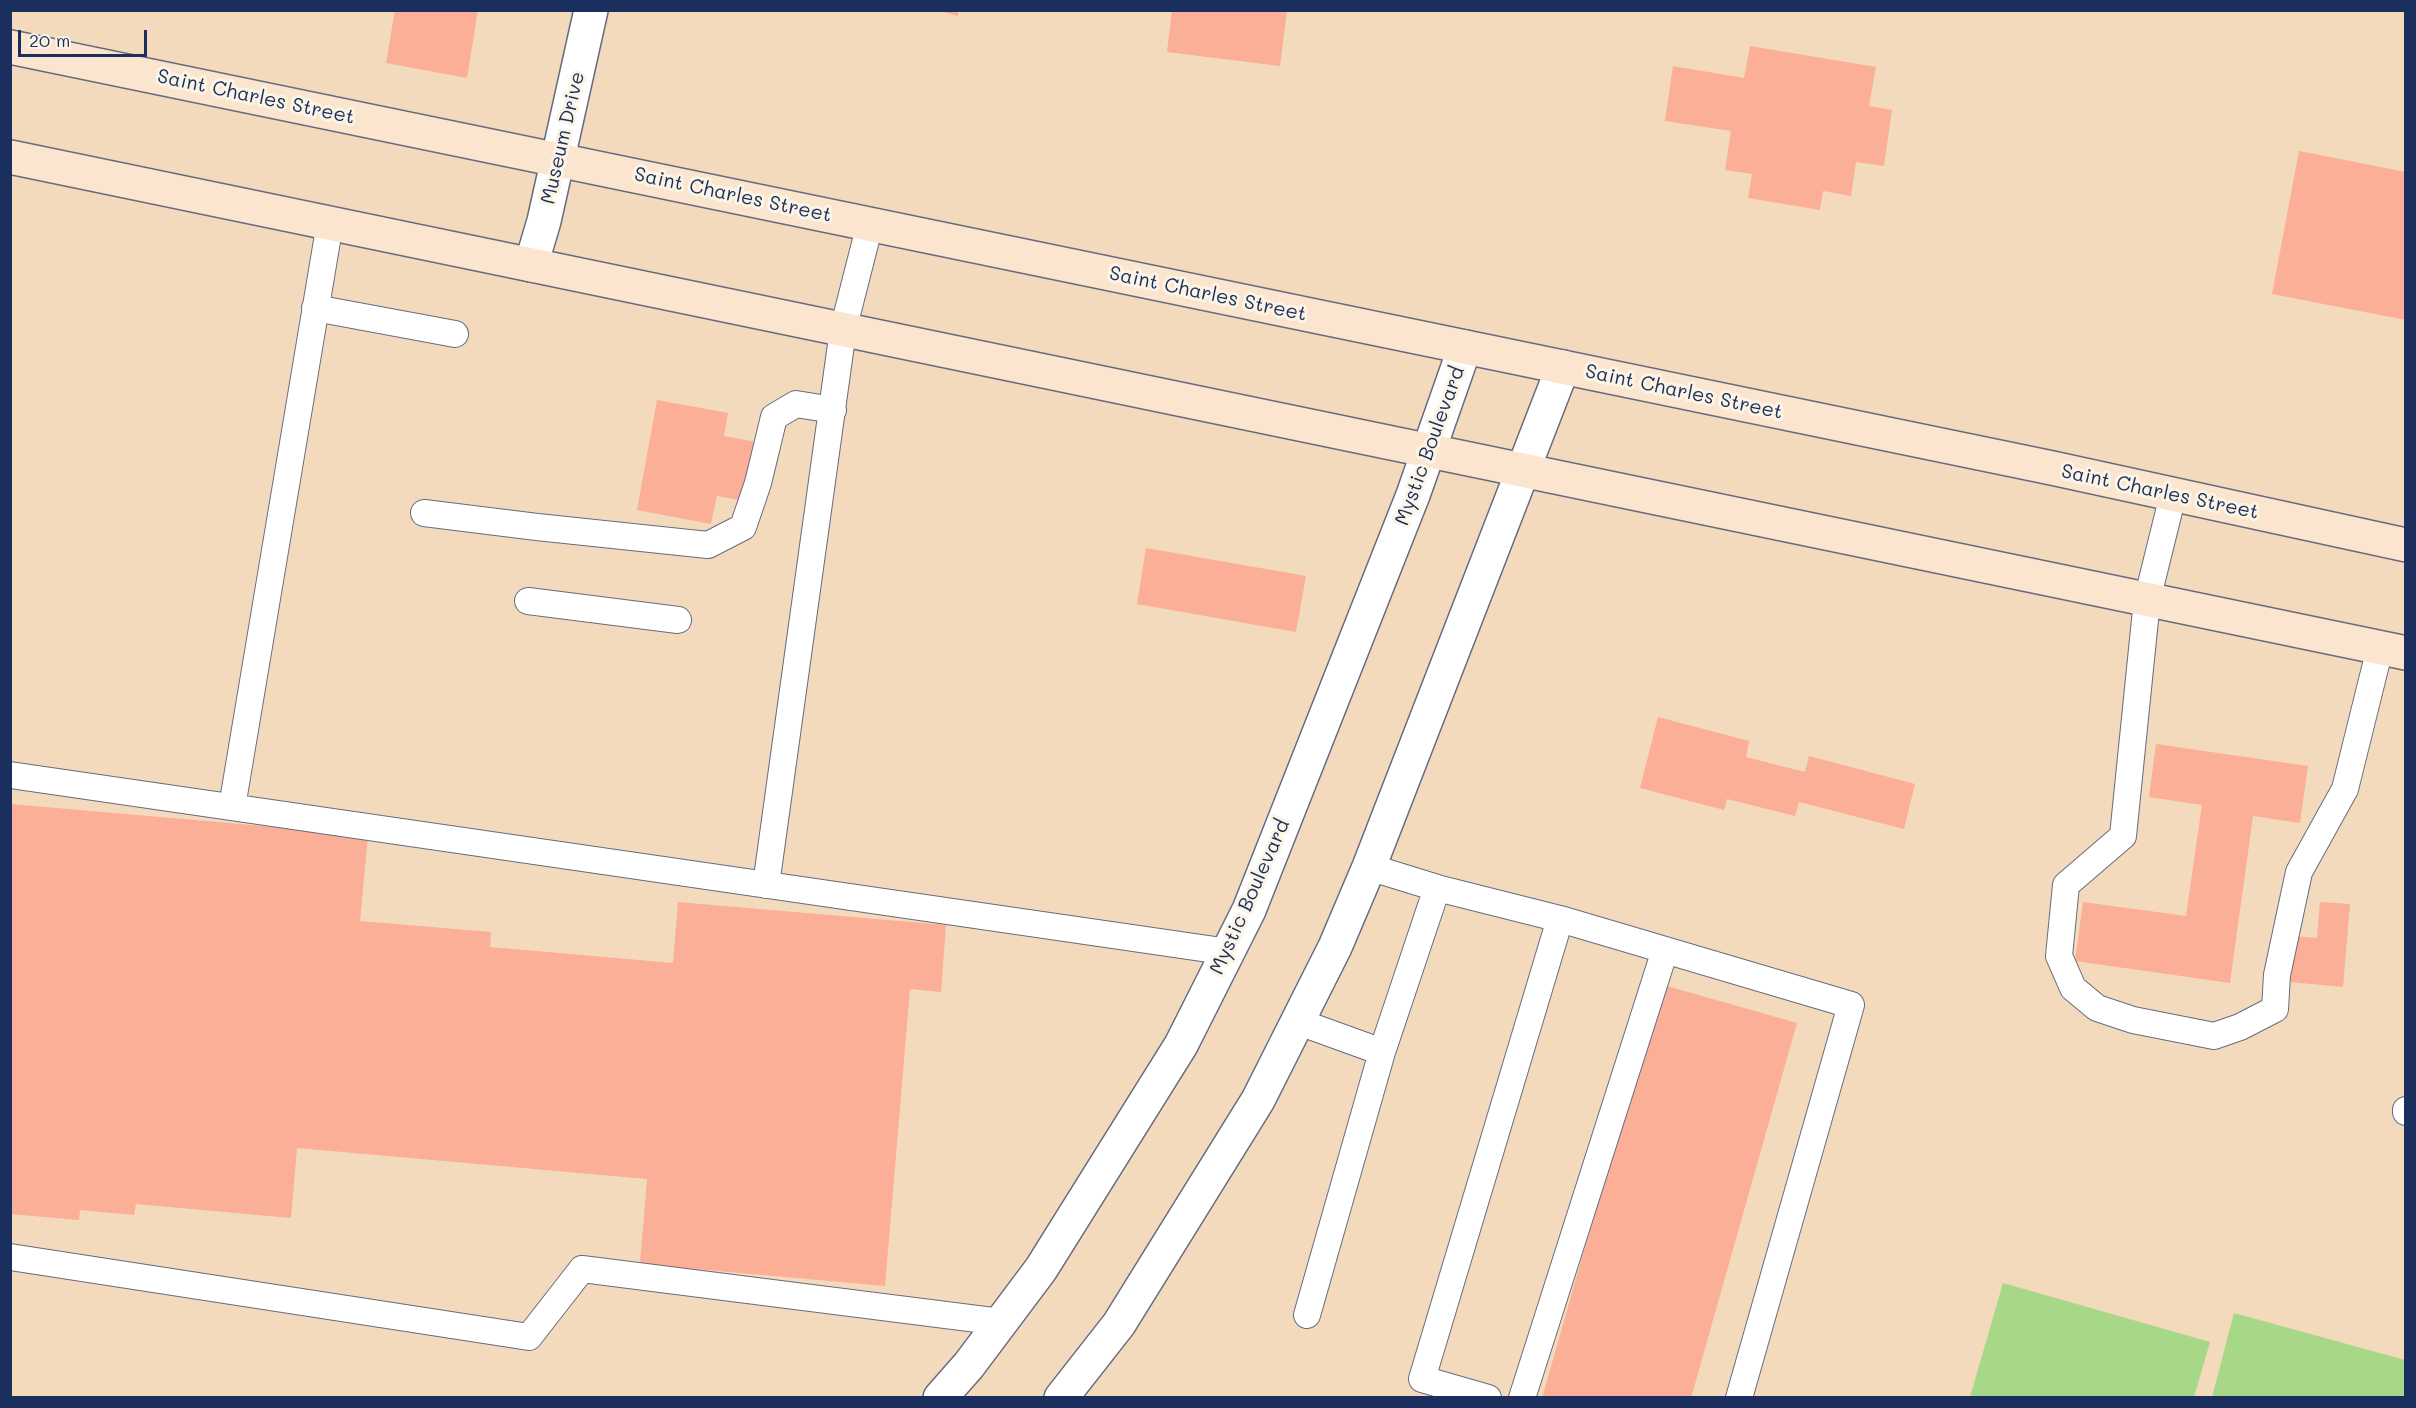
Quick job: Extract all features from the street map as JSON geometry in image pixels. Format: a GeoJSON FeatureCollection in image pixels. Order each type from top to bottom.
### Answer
{"type":"FeatureCollection","features":[{"type":"Feature","properties":{"kind":"street","name":"Museum Drive"},"geometry":{"type":"LineString","coordinates":[[531,265],[558,159],[591,10]]}},
{"type":"Feature","properties":{"kind":"street","name":"Saint Charles Street"},"geometry":{"type":"LineString","coordinates":[[10,47],[1563,367],[2406,545]]}},
{"type":"Feature","properties":{"kind":"street"},"geometry":{"type":"LineString","coordinates":[[10,157],[2393,650]]}},
{"type":"Feature","properties":{"kind":"street","name":"Mystic Boulevard"},"geometry":{"type":"LineString","coordinates":[[940,1398],[969,1365],[1041,1269],[1175,1055],[1249,910],[1430,451],[1465,347]]}},
{"type":"Feature","properties":{"kind":"street"},"geometry":{"type":"LineString","coordinates":[[1061,1398],[1119,1324],[1258,1100],[1299,1022],[1335,947],[1369,867],[1563,367]]}},
{"type":"Feature","properties":{"kind":"lane"},"geometry":{"type":"LineString","coordinates":[[232,807],[330,223]]}},
{"type":"Feature","properties":{"kind":"lane"},"geometry":{"type":"LineString","coordinates":[[766,885],[843,330],[870,224]]}},
{"type":"Feature","properties":{"kind":"lane"},"geometry":{"type":"LineString","coordinates":[[315,308],[455,334]]}},
{"type":"Feature","properties":{"kind":"lane"},"geometry":{"type":"LineString","coordinates":[[424,513],[708,545],[743,527],[758,483],[774,417],[796,404],[833,410]]}},
{"type":"Feature","properties":{"kind":"lane"},"geometry":{"type":"LineString","coordinates":[[2173,495],[2147,600],[2122,836],[2066,885],[2059,956],[2073,988],[2097,1008],[2133,1020],[2214,1035],[2240,1027],[2275,1009],[2277,975],[2299,872],[2345,789],[2393,650]]}},
{"type":"Feature","properties":{"kind":"lane"},"geometry":{"type":"LineString","coordinates":[[528,601],[678,620]]}},
{"type":"Feature","properties":{"kind":"lane"},"geometry":{"type":"LineString","coordinates":[[10,775],[1228,952]]}},
{"type":"Feature","properties":{"kind":"lane"},"geometry":{"type":"LineString","coordinates":[[1369,867],[1437,888],[1560,919],[1851,1005],[1739,1398]]}},
{"type":"Feature","properties":{"kind":"lane"},"geometry":{"type":"LineString","coordinates":[[1306,1315],[1382,1052],[1437,888]]}},
{"type":"Feature","properties":{"kind":"lane"},"geometry":{"type":"LineString","coordinates":[[1488,1398],[1422,1379],[1560,919]]}},
{"type":"Feature","properties":{"kind":"lane"},"geometry":{"type":"LineString","coordinates":[[1522,1398],[1665,950]]}},
{"type":"Feature","properties":{"kind":"lane"},"geometry":{"type":"LineString","coordinates":[[1299,1022],[1382,1052]]}},
{"type":"Feature","properties":{"kind":"lane"},"geometry":{"type":"LineString","coordinates":[[10,1257],[529,1337],[582,1269],[1000,1322]]}},
{"type":"Feature","properties":{"kind":"green space"},"geometry":{"type":"Polygon","coordinates":[[[2003,1283],[2210,1342],[2194,1397],[1970,1397],[2003,1283]]]}},
{"type":"Feature","properties":{"kind":"green space"},"geometry":{"type":"Polygon","coordinates":[[[2234,1313],[2405,1360],[2405,1397],[2212,1397],[2234,1313]]]}},
{"type":"Feature","properties":{"kind":"building"},"geometry":{"type":"Polygon","coordinates":[[[395,10],[478,10],[467,78],[386,63],[395,10]]]}},
{"type":"Feature","properties":{"kind":"building"},"geometry":{"type":"Polygon","coordinates":[[[936,10],[958,10],[958,16],[936,10]]]}},
{"type":"Feature","properties":{"kind":"building"},"geometry":{"type":"Polygon","coordinates":[[[1172,10],[1287,10],[1280,66],[1167,52],[1172,10]]]}},
{"type":"Feature","properties":{"kind":"building"},"geometry":{"type":"Polygon","coordinates":[[[1750,46],[1876,67],[1869,106],[1892,110],[1884,166],[1856,162],[1851,196],[1823,191],[1820,210],[1748,198],[1752,174],[1725,170],[1731,131],[1665,121],[1673,66],[1744,78],[1750,46]]]}},
{"type":"Feature","properties":{"kind":"building"},"geometry":{"type":"Polygon","coordinates":[[[2299,151],[2406,172],[2406,320],[2272,294],[2299,151]]]}},
{"type":"Feature","properties":{"kind":"building"},"geometry":{"type":"Polygon","coordinates":[[[657,400],[728,413],[724,436],[756,442],[745,501],[717,496],[711,524],[637,510],[657,400]]]}},
{"type":"Feature","properties":{"kind":"building"},"geometry":{"type":"Polygon","coordinates":[[[1146,548],[1306,576],[1296,632],[1137,604],[1146,548]]]}},
{"type":"Feature","properties":{"kind":"building"},"geometry":{"type":"Polygon","coordinates":[[[1658,717],[1749,741],[1746,757],[1805,772],[1809,756],[1915,784],[1904,829],[1799,802],[1795,816],[1727,799],[1724,810],[1640,788],[1658,717]]]}},
{"type":"Feature","properties":{"kind":"building"},"geometry":{"type":"Polygon","coordinates":[[[2156,744],[2308,766],[2300,823],[2253,816],[2230,983],[2075,961],[2083,902],[2186,916],[2202,805],[2149,797],[2156,744]]]}},
{"type":"Feature","properties":{"kind":"building"},"geometry":{"type":"Polygon","coordinates":[[[10,804],[368,835],[360,921],[491,932],[490,947],[673,963],[678,902],[946,925],[941,992],[910,989],[885,1286],[640,1264],[647,1179],[297,1148],[291,1218],[136,1204],[134,1215],[80,1210],[79,1220],[10,1214],[10,804]]]}},
{"type":"Feature","properties":{"kind":"building"},"geometry":{"type":"Polygon","coordinates":[[[2320,902],[2350,904],[2343,987],[2290,982],[2294,936],[2317,938],[2320,902]]]}},
{"type":"Feature","properties":{"kind":"building"},"geometry":{"type":"Polygon","coordinates":[[[1660,984],[1797,1023],[1691,1398],[1542,1398],[1660,984]]]}}]}
